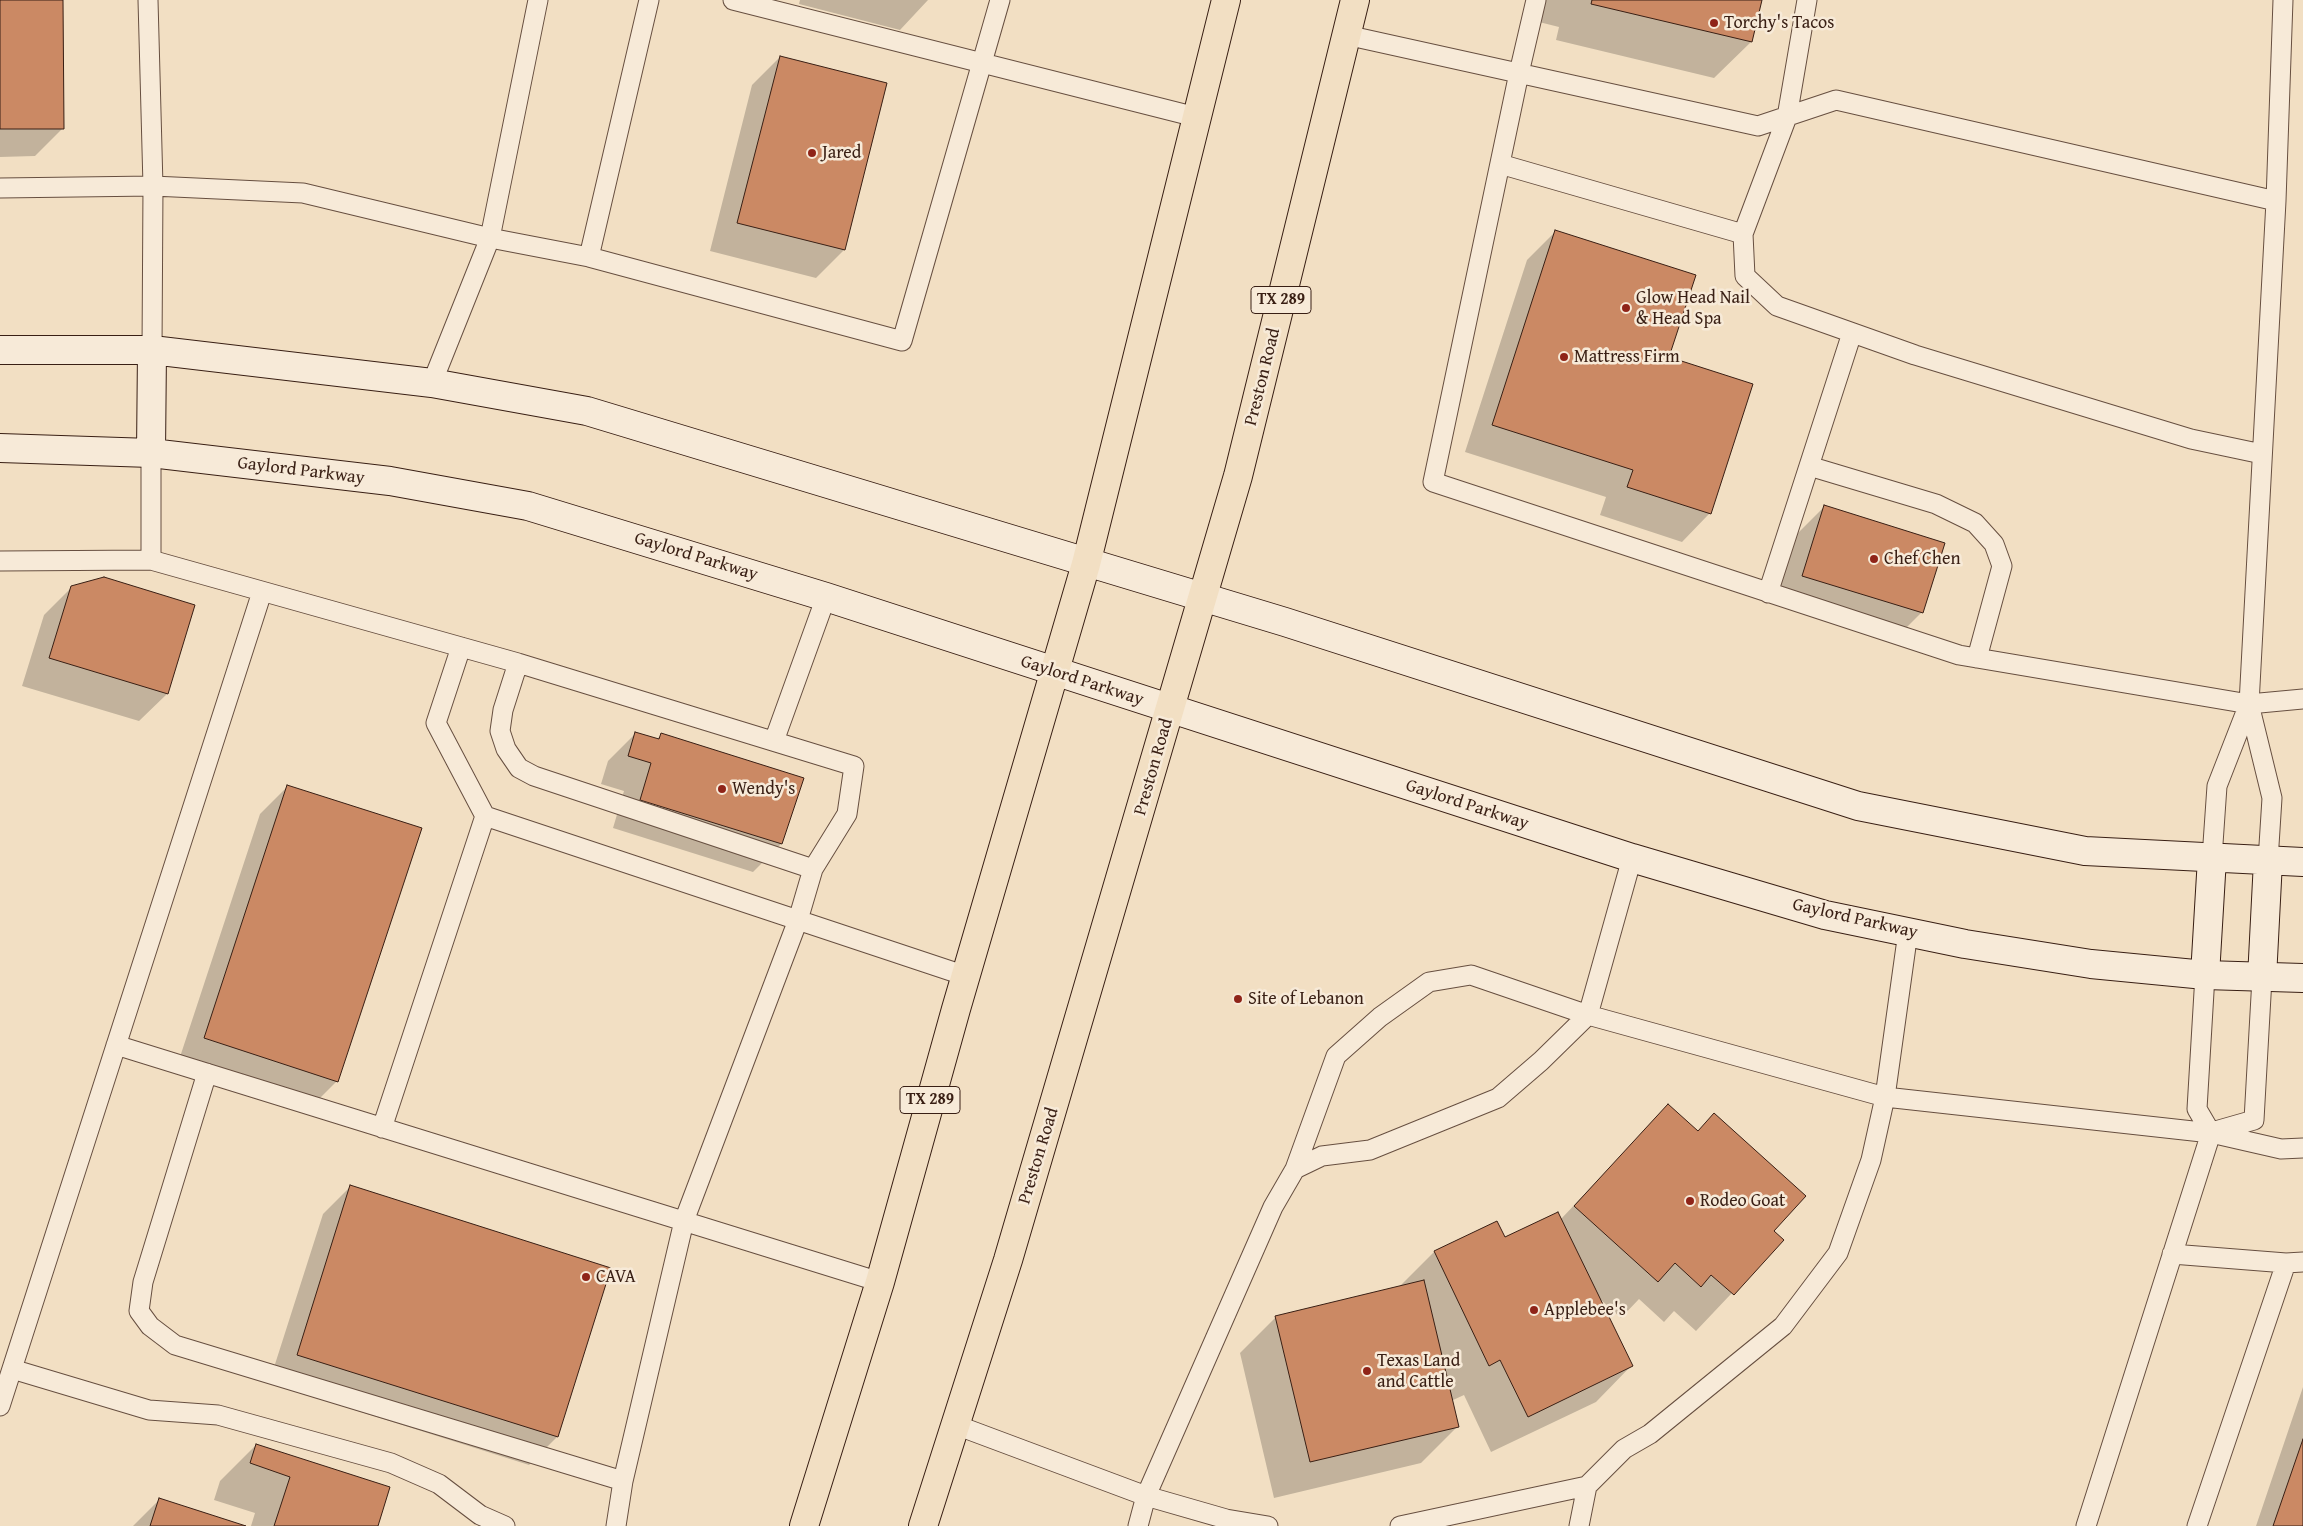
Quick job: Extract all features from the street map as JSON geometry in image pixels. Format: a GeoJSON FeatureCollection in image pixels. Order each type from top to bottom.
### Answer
{"type":"FeatureCollection","features":[{"type":"Feature","properties":{"kind":"main road","name":"TX 289"},"geometry":{"type":"LineString","coordinates":[[804,1526],[880,1282],[966,976],[1086,564],[1226,0]]}},
{"type":"Feature","properties":{"kind":"main road","name":"Preston Road"},"geometry":{"type":"LineString","coordinates":[[923,1526],[1011,1250],[1171,711],[1238,476],[1355,0]]}},
{"type":"Feature","properties":{"kind":"street"},"geometry":{"type":"LineString","coordinates":[[0,350],[152,350],[432,383],[587,411],[1203,598],[1858,806],[2085,851],[2303,862]]}},
{"type":"Feature","properties":{"kind":"street"},"geometry":{"type":"LineString","coordinates":[[151,453],[152,350]]}},
{"type":"Feature","properties":{"kind":"street","name":"Gaylord Parkway"},"geometry":{"type":"LineString","coordinates":[[0,448],[151,453],[390,481],[528,506],[826,597],[1171,711],[1632,858],[1825,915],[1965,944],[2091,964],[2205,975],[2303,978]]}},
{"type":"Feature","properties":{"kind":"street"},"geometry":{"type":"LineString","coordinates":[[2205,975],[2212,858]]}},
{"type":"Feature","properties":{"kind":"street"},"geometry":{"type":"LineString","coordinates":[[2262,978],[2268,861]]}},
{"type":"Feature","properties":{"kind":"lane"},"geometry":{"type":"LineString","coordinates":[[148,0],[153,186],[152,350]]}},
{"type":"Feature","properties":{"kind":"lane"},"geometry":{"type":"LineString","coordinates":[[432,383],[490,238],[538,0]]}},
{"type":"Feature","properties":{"kind":"lane"},"geometry":{"type":"LineString","coordinates":[[590,257],[649,0]]}},
{"type":"Feature","properties":{"kind":"lane"},"geometry":{"type":"LineString","coordinates":[[733,0],[1196,117]]}},
{"type":"Feature","properties":{"kind":"lane"},"geometry":{"type":"LineString","coordinates":[[0,188],[153,186],[303,193],[490,238],[590,257],[902,341],[1000,0]]}},
{"type":"Feature","properties":{"kind":"lane"},"geometry":{"type":"LineString","coordinates":[[1536,0],[1433,482],[1959,655],[2249,704],[2303,699]]}},
{"type":"Feature","properties":{"kind":"lane"},"geometry":{"type":"LineString","coordinates":[[1807,0],[1787,116],[1743,234],[1744,276],[1776,306],[1852,334],[2191,439],[2262,454]]}},
{"type":"Feature","properties":{"kind":"lane"},"geometry":{"type":"LineString","coordinates":[[2268,861],[2272,798],[2249,704],[2276,201],[2283,0]]}},
{"type":"Feature","properties":{"kind":"lane"},"geometry":{"type":"LineString","coordinates":[[1346,35],[1758,126],[1836,100],[2276,201]]}},
{"type":"Feature","properties":{"kind":"lane"},"geometry":{"type":"LineString","coordinates":[[1500,164],[1743,234]]}},
{"type":"Feature","properties":{"kind":"lane"},"geometry":{"type":"LineString","coordinates":[[1768,593],[1852,334]]}},
{"type":"Feature","properties":{"kind":"lane"},"geometry":{"type":"LineString","coordinates":[[151,453],[151,560]]}},
{"type":"Feature","properties":{"kind":"lane"},"geometry":{"type":"LineString","coordinates":[[1809,466],[1936,504],[1975,523],[1994,544],[2002,566],[1977,658]]}},
{"type":"Feature","properties":{"kind":"lane"},"geometry":{"type":"LineString","coordinates":[[0,561],[151,560],[518,663],[854,766],[847,814],[813,869],[798,920],[684,1221],[623,1481],[616,1526]]}},
{"type":"Feature","properties":{"kind":"lane"},"geometry":{"type":"LineString","coordinates":[[0,1406],[262,592]]}},
{"type":"Feature","properties":{"kind":"lane"},"geometry":{"type":"LineString","coordinates":[[774,741],[826,597]]}},
{"type":"Feature","properties":{"kind":"lane"},"geometry":{"type":"LineString","coordinates":[[461,647],[436,723],[485,816],[966,976]]}},
{"type":"Feature","properties":{"kind":"lane"},"geometry":{"type":"LineString","coordinates":[[518,663],[503,710],[500,730],[506,749],[519,768],[534,776],[813,869]]}},
{"type":"Feature","properties":{"kind":"lane"},"geometry":{"type":"LineString","coordinates":[[2212,858],[2217,786],[2249,704]]}},
{"type":"Feature","properties":{"kind":"lane"},"geometry":{"type":"LineString","coordinates":[[382,1128],[485,816]]}},
{"type":"Feature","properties":{"kind":"lane"},"geometry":{"type":"LineString","coordinates":[[1295,1169],[1322,1156],[1370,1150],[1498,1098],[1541,1061],[1588,1015],[1632,858]]}},
{"type":"Feature","properties":{"kind":"lane"},"geometry":{"type":"LineString","coordinates":[[1400,1526],[1587,1486],[1624,1449],[1650,1434],[1783,1326],[1838,1253],[1871,1160],[1885,1097],[1908,932]]}},
{"type":"Feature","properties":{"kind":"lane"},"geometry":{"type":"LineString","coordinates":[[1138,1526],[1146,1496],[1273,1207],[1295,1169],[1336,1056],[1380,1017],[1429,982],[1471,975],[1588,1015],[1885,1097],[2211,1133],[2281,1149],[2303,1148]]}},
{"type":"Feature","properties":{"kind":"lane"},"geometry":{"type":"LineString","coordinates":[[2086,1526],[2211,1133],[2197,1109],[2205,975]]}},
{"type":"Feature","properties":{"kind":"lane"},"geometry":{"type":"LineString","coordinates":[[2211,1133],[2254,1120],[2262,978]]}},
{"type":"Feature","properties":{"kind":"lane"},"geometry":{"type":"LineString","coordinates":[[116,1045],[880,1282]]}},
{"type":"Feature","properties":{"kind":"lane"},"geometry":{"type":"LineString","coordinates":[[207,1074],[143,1282],[139,1311],[150,1326],[175,1345],[623,1481]]}},
{"type":"Feature","properties":{"kind":"lane"},"geometry":{"type":"LineString","coordinates":[[2172,1254],[2294,1263],[2197,1526]]}},
{"type":"Feature","properties":{"kind":"lane"},"geometry":{"type":"LineString","coordinates":[[12,1368],[150,1410],[218,1416],[391,1463],[439,1484],[480,1515],[505,1526]]}},
{"type":"Feature","properties":{"kind":"lane"},"geometry":{"type":"LineString","coordinates":[[956,1425],[1146,1496],[1226,1520],[1268,1526]]}},
{"type":"Feature","properties":{"kind":"lane"},"geometry":{"type":"LineString","coordinates":[[1579,1526],[1587,1486]]}},
{"type":"Feature","properties":{"kind":"building"},"geometry":{"type":"Polygon","coordinates":[[[0,0],[63,0],[64,129],[0,129],[0,0]]]}},
{"type":"Feature","properties":{"kind":"building","name":"Torchy's Tacos"},"geometry":{"type":"Polygon","coordinates":[[[1592,0],[1762,0],[1752,42],[1591,4],[1592,0]]]}},
{"type":"Feature","properties":{"kind":"building","name":"Jared"},"geometry":{"type":"Polygon","coordinates":[[[780,56],[887,83],[845,250],[737,223],[780,56]]]}},
{"type":"Feature","properties":{"kind":"building"},"geometry":{"type":"Polygon","coordinates":[[[1555,230],[1696,275],[1669,357],[1753,384],[1711,514],[1627,487],[1633,470],[1492,425],[1555,230]]]}},
{"type":"Feature","properties":{"kind":"building","name":"Chef Chen"},"geometry":{"type":"Polygon","coordinates":[[[1824,505],[1945,543],[1923,613],[1802,576],[1824,505]]]}},
{"type":"Feature","properties":{"kind":"building"},"geometry":{"type":"Polygon","coordinates":[[[104,577],[195,605],[168,694],[49,658],[71,586],[104,577]]]}},
{"type":"Feature","properties":{"kind":"building","name":"Wendy's"},"geometry":{"type":"Polygon","coordinates":[[[635,732],[659,739],[661,733],[804,778],[782,844],[640,800],[651,763],[628,756],[635,732]]]}},
{"type":"Feature","properties":{"kind":"building"},"geometry":{"type":"Polygon","coordinates":[[[287,785],[422,828],[338,1082],[204,1038],[287,785]]]}},
{"type":"Feature","properties":{"kind":"building","name":"Rodeo Goat"},"geometry":{"type":"Polygon","coordinates":[[[1668,1104],[1698,1131],[1714,1113],[1806,1196],[1774,1231],[1784,1240],[1734,1295],[1711,1275],[1701,1287],[1675,1263],[1658,1282],[1574,1206],[1668,1104]]]}},
{"type":"Feature","properties":{"kind":"building"},"geometry":{"type":"Polygon","coordinates":[[[350,1185],[611,1268],[558,1437],[297,1355],[350,1185]]]}},
{"type":"Feature","properties":{"kind":"building","name":"Applebee's"},"geometry":{"type":"Polygon","coordinates":[[[1558,1212],[1633,1366],[1528,1417],[1500,1360],[1489,1366],[1434,1251],[1497,1221],[1505,1237],[1558,1212]]]}},
{"type":"Feature","properties":{"kind":"building","name":"Texas Land and Cattle"},"geometry":{"type":"Polygon","coordinates":[[[1424,1280],[1459,1427],[1310,1462],[1275,1316],[1424,1280]]]}},
{"type":"Feature","properties":{"kind":"building"},"geometry":{"type":"Polygon","coordinates":[[[2303,1439],[2303,1526],[2273,1526],[2303,1439]]]}},
{"type":"Feature","properties":{"kind":"building"},"geometry":{"type":"Polygon","coordinates":[[[256,1444],[390,1487],[378,1526],[274,1526],[290,1477],[250,1463],[256,1444]]]}},
{"type":"Feature","properties":{"kind":"building"},"geometry":{"type":"Polygon","coordinates":[[[159,1498],[246,1526],[150,1526],[159,1498]]]}},
{"type":"Feature","properties":{"kind":"place","name":"Torchy's Tacos"},"geometry":{"type":"Point","coordinates":[1714,23]}},
{"type":"Feature","properties":{"kind":"place","name":"Jared"},"geometry":{"type":"Point","coordinates":[812,153]}},
{"type":"Feature","properties":{"kind":"place","name":"Glow Head Nail & Head Spa"},"geometry":{"type":"Point","coordinates":[1626,308]}},
{"type":"Feature","properties":{"kind":"place","name":"Mattress Firm"},"geometry":{"type":"Point","coordinates":[1564,357]}},
{"type":"Feature","properties":{"kind":"place","name":"Chef Chen"},"geometry":{"type":"Point","coordinates":[1874,559]}},
{"type":"Feature","properties":{"kind":"place","name":"Wendy's"},"geometry":{"type":"Point","coordinates":[722,789]}},
{"type":"Feature","properties":{"kind":"place","name":"Site of Lebanon"},"geometry":{"type":"Point","coordinates":[1238,999]}},
{"type":"Feature","properties":{"kind":"place","name":"Rodeo Goat"},"geometry":{"type":"Point","coordinates":[1690,1201]}},
{"type":"Feature","properties":{"kind":"place","name":"CAVA"},"geometry":{"type":"Point","coordinates":[586,1277]}},
{"type":"Feature","properties":{"kind":"place","name":"Applebee's"},"geometry":{"type":"Point","coordinates":[1534,1310]}},
{"type":"Feature","properties":{"kind":"place","name":"Texas Land and Cattle"},"geometry":{"type":"Point","coordinates":[1367,1371]}}]}
